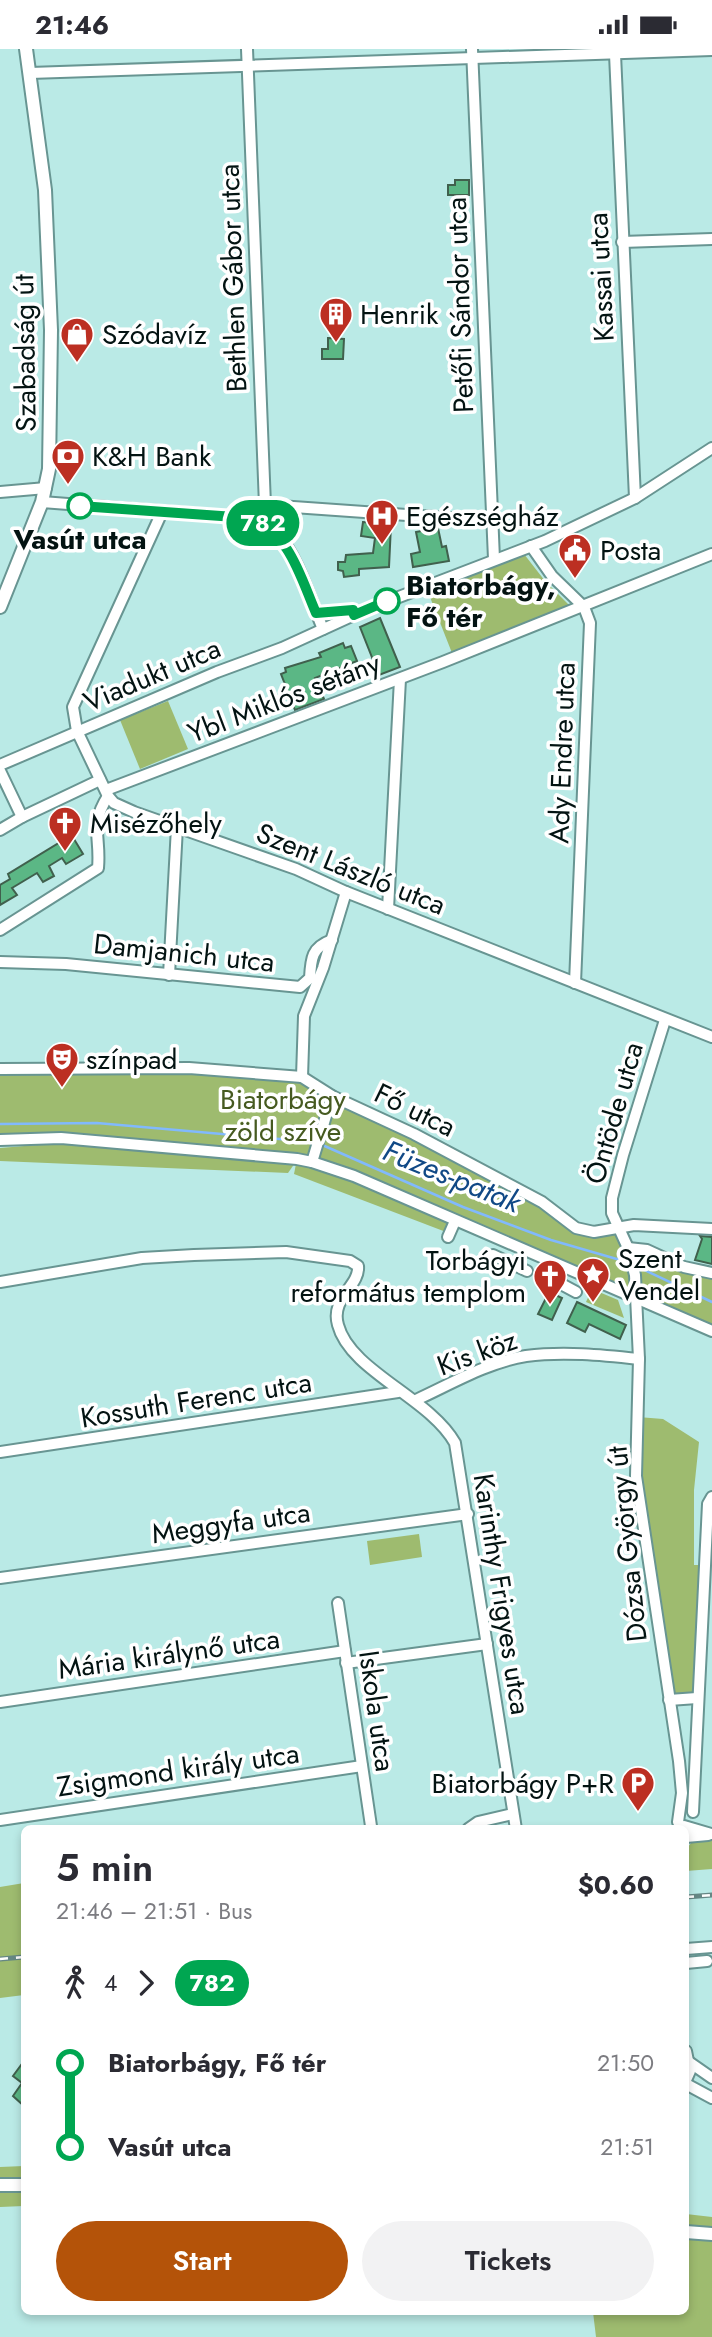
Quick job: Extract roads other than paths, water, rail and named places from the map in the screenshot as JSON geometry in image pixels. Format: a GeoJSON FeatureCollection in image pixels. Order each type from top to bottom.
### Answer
{"type":"FeatureCollection","features":[{"type":"Feature","properties":{"kind":"main road","name":"Szabadság út"},"geometry":{"type":"LineString","coordinates":[[0,607],[46,488],[51,428],[51,330],[45,190],[26,49]]}},
{"type":"Feature","properties":{"kind":"main road"},"geometry":{"type":"LineString","coordinates":[[0,2185],[21,2185]]}},
{"type":"Feature","properties":{"kind":"main road"},"geometry":{"type":"LineString","coordinates":[[689,2232],[712,2234]]}},
{"type":"Feature","properties":{"kind":"street","name":"Bethlen Gábor utca"},"geometry":{"type":"LineString","coordinates":[[247,49],[265,505],[278,534]]}},
{"type":"Feature","properties":{"kind":"street"},"geometry":{"type":"LineString","coordinates":[[30,73],[472,53],[615,54],[712,50]]}},
{"type":"Feature","properties":{"kind":"street","name":"Petőfi Sándor utca"},"geometry":{"type":"LineString","coordinates":[[472,53],[494,559]]}},
{"type":"Feature","properties":{"kind":"street","name":"Kassai utca"},"geometry":{"type":"LineString","coordinates":[[615,54],[621,242],[635,498]]}},
{"type":"Feature","properties":{"kind":"street"},"geometry":{"type":"LineString","coordinates":[[621,242],[712,239]]}},
{"type":"Feature","properties":{"kind":"street","name":"Viadukt utca"},"geometry":{"type":"LineString","coordinates":[[0,768],[77,731],[531,546],[635,498],[712,448]]}},
{"type":"Feature","properties":{"kind":"street"},"geometry":{"type":"LineString","coordinates":[[0,492],[46,488]]}},
{"type":"Feature","properties":{"kind":"street"},"geometry":{"type":"LineString","coordinates":[[42,502],[249,518],[265,524],[278,534],[293,561],[323,629]]}},
{"type":"Feature","properties":{"kind":"street"},"geometry":{"type":"LineString","coordinates":[[249,518],[265,505],[492,521]]}},
{"type":"Feature","properties":{"kind":"street"},"geometry":{"type":"LineString","coordinates":[[0,930],[98,868],[100,847],[95,828],[104,789],[77,731],[73,707],[162,512]]}},
{"type":"Feature","properties":{"kind":"street"},"geometry":{"type":"LineString","coordinates":[[531,546],[552,576],[584,607]]}},
{"type":"Feature","properties":{"kind":"street","name":"Ybl Miklós sétány"},"geometry":{"type":"LineString","coordinates":[[0,830],[22,817],[400,679],[712,554]]}},
{"type":"Feature","properties":{"kind":"street","name":"Ady Endre utca"},"geometry":{"type":"LineString","coordinates":[[575,983],[590,623],[584,607]]}},
{"type":"Feature","properties":{"kind":"street"},"geometry":{"type":"LineString","coordinates":[[388,909],[400,679]]}},
{"type":"Feature","properties":{"kind":"street"},"geometry":{"type":"LineString","coordinates":[[0,768],[22,817]]}},
{"type":"Feature","properties":{"kind":"street","name":"Szent László utca"},"geometry":{"type":"LineString","coordinates":[[104,789],[114,803],[134,812],[296,869],[388,909],[712,1037]]}},
{"type":"Feature","properties":{"kind":"street"},"geometry":{"type":"LineString","coordinates":[[169,975],[177,827]]}},
{"type":"Feature","properties":{"kind":"street"},"geometry":{"type":"LineString","coordinates":[[302,1077],[304,1016],[323,968],[346,892]]}},
{"type":"Feature","properties":{"kind":"street","name":"Damjanich utca"},"geometry":{"type":"LineString","coordinates":[[0,961],[66,964],[300,987],[310,978],[311,955],[320,944],[331,940]]}},
{"type":"Feature","properties":{"kind":"street","name":"Öntöde utca"},"geometry":{"type":"LineString","coordinates":[[638,1299],[630,1253],[612,1213],[612,1198],[665,1020]]}},
{"type":"Feature","properties":{"kind":"street","name":"Fő utca"},"geometry":{"type":"LineString","coordinates":[[0,1069],[189,1068],[302,1077],[332,1095],[414,1134],[542,1202],[576,1228],[594,1232],[634,1225],[712,1229]]}},
{"type":"Feature","properties":{"kind":"street"},"geometry":{"type":"LineString","coordinates":[[314,1156],[332,1095]]}},
{"type":"Feature","properties":{"kind":"street"},"geometry":{"type":"LineString","coordinates":[[0,1140],[61,1138],[314,1156],[354,1177],[712,1331]]}},
{"type":"Feature","properties":{"kind":"street"},"geometry":{"type":"LineString","coordinates":[[447,1237],[455,1221]]}},
{"type":"Feature","properties":{"kind":"street"},"geometry":{"type":"LineString","coordinates":[[630,1253],[647,1250],[684,1267],[712,1273]]}},
{"type":"Feature","properties":{"kind":"street"},"geometry":{"type":"LineString","coordinates":[[0,1282],[142,1258],[286,1252],[350,1261],[358,1266],[359,1271],[343,1294],[338,1307],[338,1325],[344,1339],[356,1353],[398,1392]]}},
{"type":"Feature","properties":{"kind":"street"},"geometry":{"type":"LineString","coordinates":[[493,1255],[527,1271]]}},
{"type":"Feature","properties":{"kind":"street"},"geometry":{"type":"LineString","coordinates":[[553,1263],[548,1277],[576,1291]]}},
{"type":"Feature","properties":{"kind":"street","name":"Dózsa György út"},"geometry":{"type":"LineString","coordinates":[[638,1299],[636,1476],[669,1700],[693,1812]]}},
{"type":"Feature","properties":{"kind":"street","name":"Kis köz"},"geometry":{"type":"LineString","coordinates":[[416,1400],[489,1367],[526,1356],[595,1355],[639,1359]]}},
{"type":"Feature","properties":{"kind":"street","name":"Karinthy Frigyes utca"},"geometry":{"type":"LineString","coordinates":[[398,1392],[416,1400],[446,1427],[455,1443],[515,1825]]}},
{"type":"Feature","properties":{"kind":"street","name":"Kossuth Ferenc utca"},"geometry":{"type":"LineString","coordinates":[[0,1452],[398,1392]]}},
{"type":"Feature","properties":{"kind":"street","name":"Dózsa György út"},"geometry":{"type":"LineString","coordinates":[[684,1825],[697,1698],[708,1504],[712,1497]]}},
{"type":"Feature","properties":{"kind":"street","name":"Meggyfa utca"},"geometry":{"type":"LineString","coordinates":[[0,1578],[468,1514]]}},
{"type":"Feature","properties":{"kind":"street","name":"Iskola utca"},"geometry":{"type":"LineString","coordinates":[[338,1603],[371,1825]]}},
{"type":"Feature","properties":{"kind":"street","name":"Mária királynő utca"},"geometry":{"type":"LineString","coordinates":[[0,1702],[346,1657],[486,1644]]}},
{"type":"Feature","properties":{"kind":"street"},"geometry":{"type":"LineString","coordinates":[[669,1700],[697,1698]]}},
{"type":"Feature","properties":{"kind":"street","name":"Zsigmond király utca"},"geometry":{"type":"LineString","coordinates":[[0,1820],[362,1766]]}},
{"type":"Feature","properties":{"kind":"street"},"geometry":{"type":"LineString","coordinates":[[474,1825],[513,1814]]}},
{"type":"Feature","properties":{"kind":"street"},"geometry":{"type":"LineString","coordinates":[[689,1829],[711,1834]]}},
{"type":"Feature","properties":{"kind":"street"},"geometry":{"type":"LineString","coordinates":[[689,1949],[712,1947]]}},
{"type":"Feature","properties":{"kind":"street"},"geometry":{"type":"LineString","coordinates":[[689,1963],[707,1961]]}},
{"type":"Feature","properties":{"kind":"street"},"geometry":{"type":"LineString","coordinates":[[689,2058],[712,2078]]}},
{"type":"Feature","properties":{"kind":"street"},"geometry":{"type":"LineString","coordinates":[[689,2084],[712,2098]]}},
{"type":"Feature","properties":{"kind":"waterway","name":"Füzes-patak"},"geometry":{"type":"LineString","coordinates":[[0,1124],[97,1123],[313,1142]]}},
{"type":"Feature","properties":{"kind":"waterway","name":"Füzes-patak"},"geometry":{"type":"LineString","coordinates":[[320,1144],[463,1207],[551,1240],[627,1262]]}},
{"type":"Feature","properties":{"kind":"waterway","name":"Füzes-patak"},"geometry":{"type":"LineString","coordinates":[[636,1266],[712,1302]]}},
{"type":"Feature","properties":{"kind":"railway"},"geometry":{"type":"LineString","coordinates":[[689,1897],[712,1895]]}},
{"type":"Feature","properties":{"kind":"railway"},"geometry":{"type":"LineString","coordinates":[[0,1959],[21,1957]]}},
{"type":"Feature","properties":{"kind":"place","name":"Henrik"},"geometry":{"type":"Point","coordinates":[336,344]}},
{"type":"Feature","properties":{"kind":"place","name":"Szódavíz"},"geometry":{"type":"Point","coordinates":[77,364]}},
{"type":"Feature","properties":{"kind":"place","name":"K&H Bank"},"geometry":{"type":"Point","coordinates":[68,486]}},
{"type":"Feature","properties":{"kind":"place","name":"Vasút utca"},"geometry":{"type":"Point","coordinates":[80,506]}},
{"type":"Feature","properties":{"kind":"place","name":"Egészségház"},"geometry":{"type":"Point","coordinates":[382,546]}},
{"type":"Feature","properties":{"kind":"place","name":"Posta"},"geometry":{"type":"Point","coordinates":[575,580]}},
{"type":"Feature","properties":{"kind":"place","name":"Biatorbágy, Fő tér"},"geometry":{"type":"Point","coordinates":[387,601]}},
{"type":"Feature","properties":{"kind":"place","name":"Misézőhely"},"geometry":{"type":"Point","coordinates":[65,853]}},
{"type":"Feature","properties":{"kind":"place","name":"színpad"},"geometry":{"type":"Point","coordinates":[62,1089]}},
{"type":"Feature","properties":{"kind":"place","name":"Szent Vendel"},"geometry":{"type":"Point","coordinates":[593,1304]}},
{"type":"Feature","properties":{"kind":"place","name":"Torbágyi református templom"},"geometry":{"type":"Point","coordinates":[550,1306]}},
{"type":"Feature","properties":{"kind":"place","name":"Biatorbágy P+R"},"geometry":{"type":"Point","coordinates":[638,1813]}},
{"type":"Feature","properties":{"kind":"park label","name":"Biatorbágy zöld szíve"},"geometry":{"type":"Point","coordinates":[283,1115]}}]}
